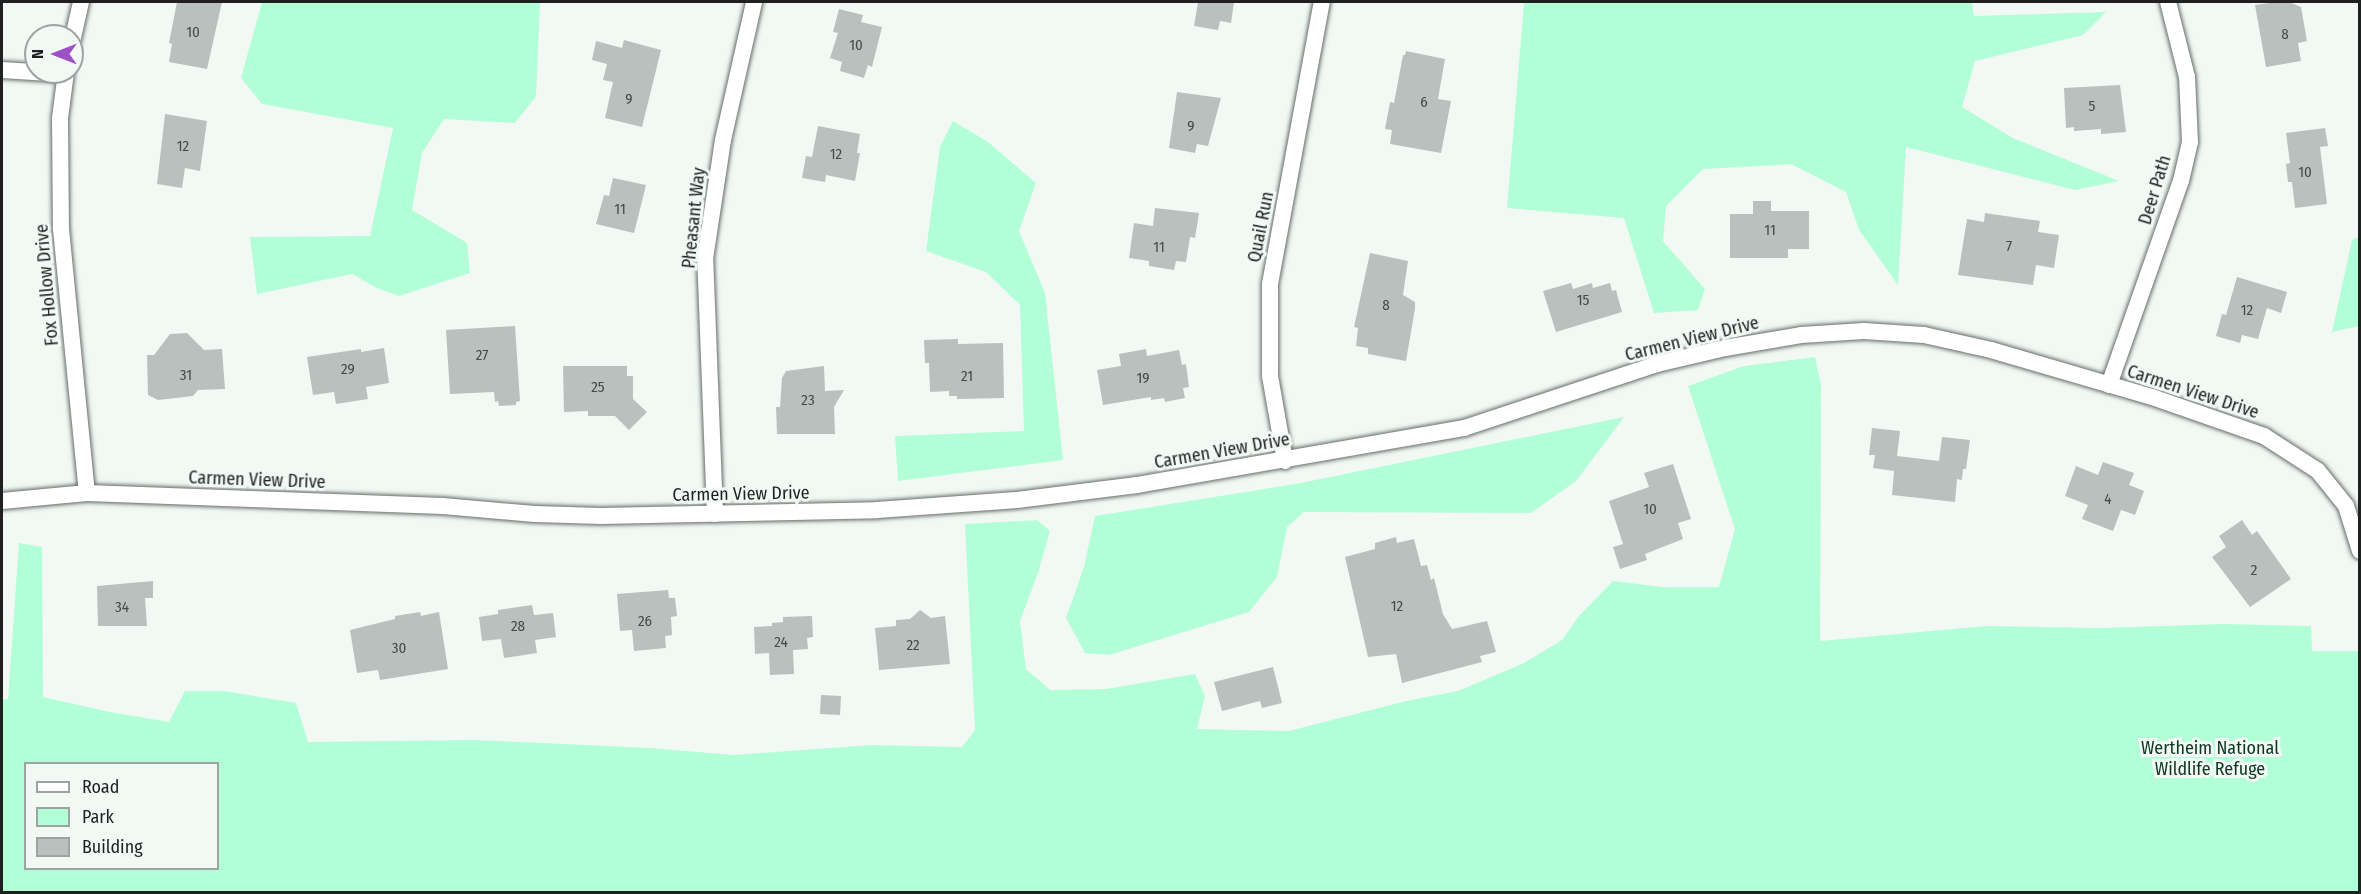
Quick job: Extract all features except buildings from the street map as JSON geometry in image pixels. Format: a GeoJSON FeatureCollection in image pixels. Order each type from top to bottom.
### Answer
{"type":"FeatureCollection","features":[{"type":"Feature","properties":{"kind":"street"},"geometry":{"type":"LineString","coordinates":[[76,24],[81,2]]}},
{"type":"Feature","properties":{"kind":"street","name":"Pheasant Way"},"geometry":{"type":"LineString","coordinates":[[715,514],[705,259],[723,140],[754,2]]}},
{"type":"Feature","properties":{"kind":"street","name":"Quail Run"},"geometry":{"type":"LineString","coordinates":[[1285,460],[1270,376],[1270,284],[1322,2]]}},
{"type":"Feature","properties":{"kind":"street","name":"Deer Path"},"geometry":{"type":"LineString","coordinates":[[2109,385],[2181,181],[2190,142],[2187,77],[2168,2]]}},
{"type":"Feature","properties":{"kind":"street"},"geometry":{"type":"LineString","coordinates":[[2,70],[24,71]]}},
{"type":"Feature","properties":{"kind":"street","name":"Fox Hollow Drive"},"geometry":{"type":"LineString","coordinates":[[64,84],[60,118],[61,229],[87,493]]}},
{"type":"Feature","properties":{"kind":"street","name":"Carmen View Drive"},"geometry":{"type":"LineString","coordinates":[[2,501],[87,493],[443,506],[535,514],[715,514],[876,510],[1017,500],[1137,485],[1464,428],[1657,364],[1725,348],[1800,335],[1864,331],[1924,335],[1991,350],[2109,385],[2264,436],[2318,471],[2346,506],[2360,551]]}},
{"type":"Feature","properties":{"kind":"green space"},"geometry":{"type":"Polygon","coordinates":[[[262,2],[540,2],[536,96],[515,123],[444,119],[422,153],[412,210],[467,243],[470,273],[399,296],[377,288],[352,274],[257,294],[250,237],[370,236],[393,128],[262,104],[241,78],[262,2]]]}},
{"type":"Feature","properties":{"kind":"green space"},"geometry":{"type":"Polygon","coordinates":[[[1524,2],[1972,2],[1974,16],[2106,12],[2083,35],[1975,61],[1962,107],[2013,138],[2119,181],[2075,190],[1906,147],[1898,285],[1859,230],[1846,192],[1791,164],[1703,169],[1666,206],[1663,241],[1705,289],[1698,310],[1654,313],[1624,218],[1507,208],[1524,2]]]}},
{"type":"Feature","properties":{"kind":"green space"},"geometry":{"type":"Polygon","coordinates":[[[953,121],[988,142],[1036,183],[1019,231],[1045,293],[1063,460],[898,481],[895,436],[1024,431],[1020,305],[986,272],[926,251],[940,147],[953,121]]]}},
{"type":"Feature","properties":{"kind":"green space"},"geometry":{"type":"Polygon","coordinates":[[[2359,237],[2359,326],[2332,332],[2352,240],[2359,237]]]}},
{"type":"Feature","properties":{"kind":"green space","name":"Wertheim National Wildlife Refuge"},"geometry":{"type":"Polygon","coordinates":[[[1815,357],[1821,385],[1820,641],[1986,626],[2100,628],[2224,624],[2311,626],[2312,651],[2359,651],[2359,892],[2,892],[2,700],[8,699],[19,543],[42,547],[43,697],[169,722],[185,691],[225,691],[296,703],[308,742],[476,740],[651,748],[733,755],[871,745],[962,747],[975,730],[965,524],[1037,520],[1050,531],[1038,573],[1020,621],[1026,669],[1050,690],[1106,689],[1195,674],[1205,696],[1197,729],[1289,731],[1406,701],[1458,691],[1524,663],[1562,640],[1579,616],[1613,581],[1663,587],[1719,587],[1735,529],[1688,386],[1744,366],[1815,357]]]}},
{"type":"Feature","properties":{"kind":"green space"},"geometry":{"type":"Polygon","coordinates":[[[1624,417],[1576,481],[1531,513],[1304,512],[1287,527],[1277,577],[1249,612],[1109,655],[1085,653],[1066,618],[1084,567],[1095,516],[1301,483],[1624,417]]]}}]}
